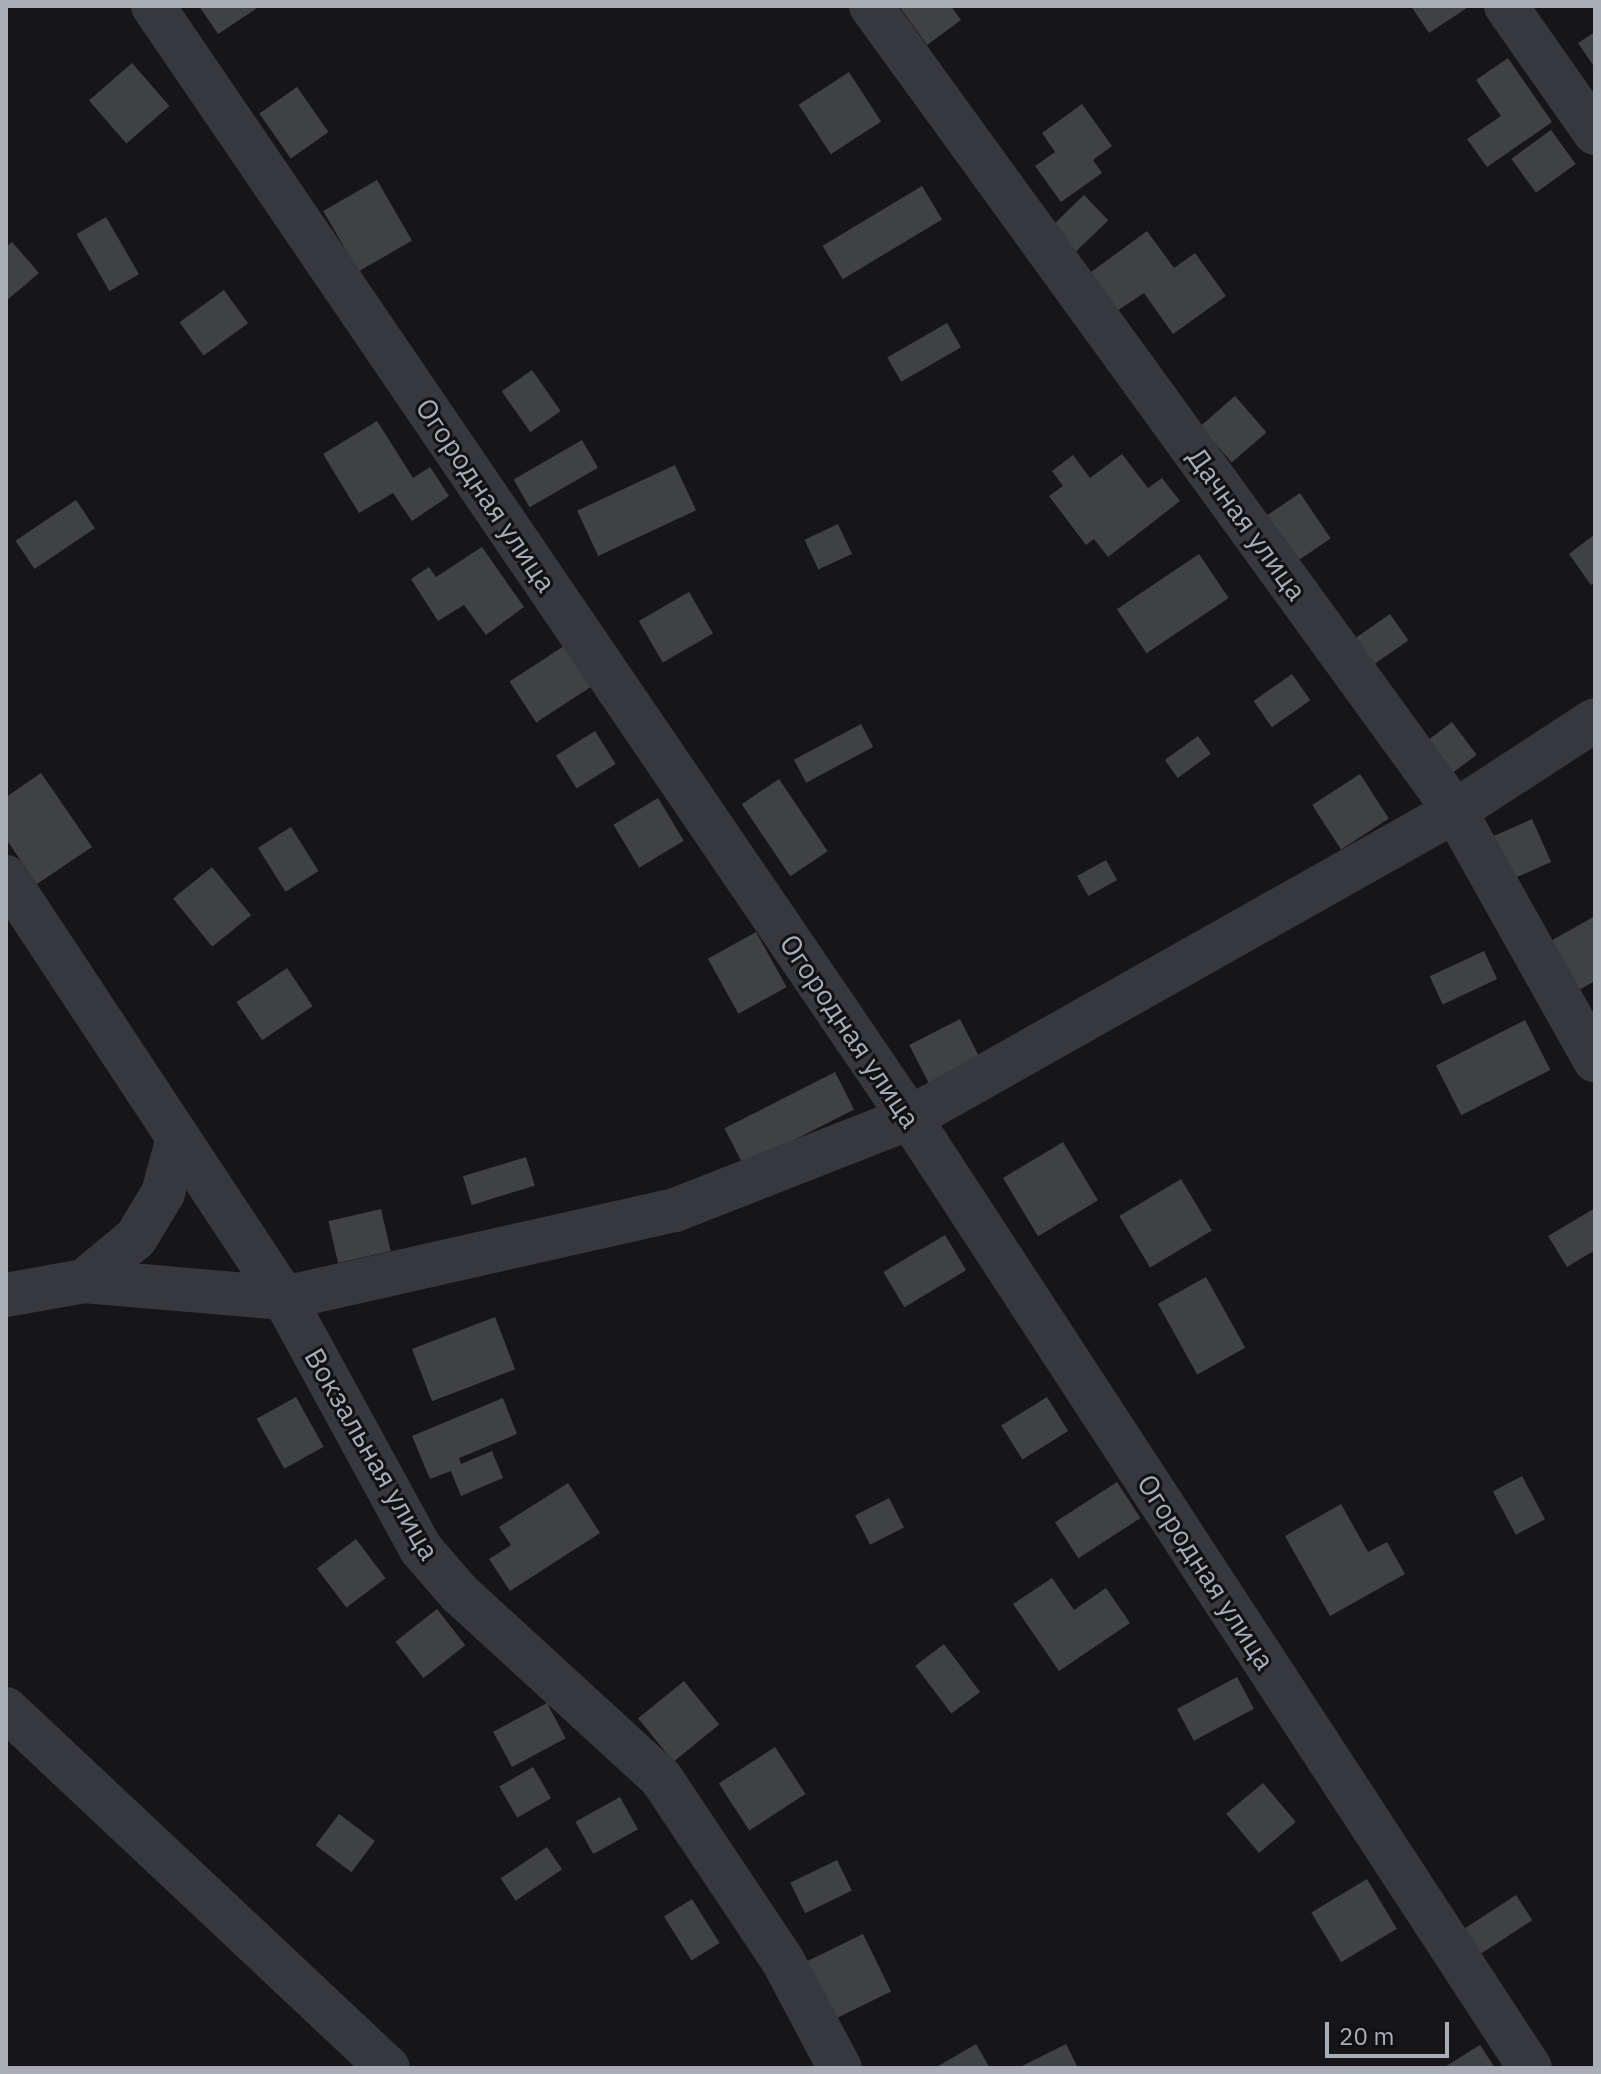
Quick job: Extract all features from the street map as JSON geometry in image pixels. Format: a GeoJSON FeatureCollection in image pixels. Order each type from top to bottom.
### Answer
{"type":"FeatureCollection","features":[{"type":"Feature","properties":{"kind":"street","name":"Огородная улица"},"geometry":{"type":"LineString","coordinates":[[153,6],[910,1118],[1530,2068]]}},
{"type":"Feature","properties":{"kind":"street","name":"Дачная улица"},"geometry":{"type":"LineString","coordinates":[[871,6],[1455,811],[1595,1060]]}},
{"type":"Feature","properties":{"kind":"street"},"geometry":{"type":"LineString","coordinates":[[1506,6],[1595,133]]}},
{"type":"Feature","properties":{"kind":"street"},"geometry":{"type":"LineString","coordinates":[[6,1295],[84,1281],[284,1298],[675,1210],[910,1118],[1455,811],[1595,720]]}},
{"type":"Feature","properties":{"kind":"street","name":"Вокзальная улица"},"geometry":{"type":"LineString","coordinates":[[6,877],[284,1298],[421,1549],[459,1593],[661,1778],[783,1961],[840,2068]]}},
{"type":"Feature","properties":{"kind":"street"},"geometry":{"type":"LineString","coordinates":[[84,1281],[136,1238],[163,1193],[178,1138]]}},
{"type":"Feature","properties":{"kind":"street"},"geometry":{"type":"LineString","coordinates":[[6,1709],[388,2068]]}},
{"type":"Feature","properties":{"kind":"building"},"geometry":{"type":"Polygon","coordinates":[[[199,6],[260,6],[218,34],[199,6]]]}},
{"type":"Feature","properties":{"kind":"building"},"geometry":{"type":"Polygon","coordinates":[[[899,6],[951,6],[961,20],[927,45],[899,6]]]}},
{"type":"Feature","properties":{"kind":"building"},"geometry":{"type":"Polygon","coordinates":[[[1411,6],[1470,6],[1429,33],[1411,6]]]}},
{"type":"Feature","properties":{"kind":"building"},"geometry":{"type":"Polygon","coordinates":[[[1595,32],[1595,68],[1578,43],[1595,32]]]}},
{"type":"Feature","properties":{"kind":"building"},"geometry":{"type":"Polygon","coordinates":[[[1508,58],[1552,122],[1487,167],[1467,139],[1501,116],[1476,80],[1508,58]]]}},
{"type":"Feature","properties":{"kind":"building"},"geometry":{"type":"Polygon","coordinates":[[[132,63],[169,106],[126,143],[89,100],[132,63]]]}},
{"type":"Feature","properties":{"kind":"building"},"geometry":{"type":"Polygon","coordinates":[[[849,72],[881,121],[831,154],[799,105],[849,72]]]}},
{"type":"Feature","properties":{"kind":"building"},"geometry":{"type":"Polygon","coordinates":[[[297,87],[329,132],[291,158],[259,113],[297,87]]]}},
{"type":"Feature","properties":{"kind":"building"},"geometry":{"type":"Polygon","coordinates":[[[1082,104],[1112,146],[1093,160],[1102,173],[1061,202],[1035,166],[1055,152],[1042,133],[1082,104]]]}},
{"type":"Feature","properties":{"kind":"building"},"geometry":{"type":"Polygon","coordinates":[[[1551,130],[1576,164],[1536,193],[1511,159],[1551,130]]]}},
{"type":"Feature","properties":{"kind":"building"},"geometry":{"type":"Polygon","coordinates":[[[377,180],[412,241],[358,272],[323,211],[377,180]]]}},
{"type":"Feature","properties":{"kind":"building"},"geometry":{"type":"Polygon","coordinates":[[[922,186],[942,219],[843,279],[823,246],[922,186]]]}},
{"type":"Feature","properties":{"kind":"building"},"geometry":{"type":"Polygon","coordinates":[[[1084,195],[1108,220],[1075,253],[1050,228],[1084,195]]]}},
{"type":"Feature","properties":{"kind":"building"},"geometry":{"type":"Polygon","coordinates":[[[106,217],[139,274],[110,291],[77,234],[106,217]]]}},
{"type":"Feature","properties":{"kind":"building"},"geometry":{"type":"Polygon","coordinates":[[[1147,231],[1174,268],[1195,253],[1226,296],[1173,334],[1144,293],[1114,313],[1087,275],[1147,231]]]}},
{"type":"Feature","properties":{"kind":"building"},"geometry":{"type":"Polygon","coordinates":[[[12,242],[39,273],[6,301],[6,247],[12,242]]]}},
{"type":"Feature","properties":{"kind":"building"},"geometry":{"type":"Polygon","coordinates":[[[224,290],[248,323],[204,355],[180,322],[224,290]]]}},
{"type":"Feature","properties":{"kind":"building"},"geometry":{"type":"Polygon","coordinates":[[[947,323],[961,347],[901,382],[887,358],[947,323]]]}},
{"type":"Feature","properties":{"kind":"building"},"geometry":{"type":"Polygon","coordinates":[[[532,370],[561,411],[530,432],[502,391],[532,370]]]}},
{"type":"Feature","properties":{"kind":"building"},"geometry":{"type":"Polygon","coordinates":[[[1235,396],[1266,432],[1232,462],[1200,426],[1235,396]]]}},
{"type":"Feature","properties":{"kind":"building"},"geometry":{"type":"Polygon","coordinates":[[[377,421],[413,478],[430,467],[449,496],[412,521],[393,493],[359,513],[323,454],[377,421]]]}},
{"type":"Feature","properties":{"kind":"building"},"geometry":{"type":"Polygon","coordinates":[[[582,440],[598,468],[530,507],[514,480],[582,440]]]}},
{"type":"Feature","properties":{"kind":"building"},"geometry":{"type":"Polygon","coordinates":[[[1122,454],[1148,488],[1162,478],[1180,501],[1108,557],[1094,539],[1086,545],[1049,496],[1063,486],[1052,471],[1073,455],[1090,478],[1122,454]]]}},
{"type":"Feature","properties":{"kind":"building"},"geometry":{"type":"Polygon","coordinates":[[[675,465],[696,510],[598,556],[577,511],[675,465]]]}},
{"type":"Feature","properties":{"kind":"building"},"geometry":{"type":"Polygon","coordinates":[[[1300,493],[1331,539],[1293,564],[1263,518],[1300,493]]]}},
{"type":"Feature","properties":{"kind":"building"},"geometry":{"type":"Polygon","coordinates":[[[76,500],[95,528],[34,569],[15,541],[76,500]]]}},
{"type":"Feature","properties":{"kind":"building"},"geometry":{"type":"Polygon","coordinates":[[[838,524],[852,554],[818,570],[804,540],[838,524]]]}},
{"type":"Feature","properties":{"kind":"building"},"geometry":{"type":"Polygon","coordinates":[[[1595,534],[1595,582],[1591,585],[1569,554],[1595,534]]]}},
{"type":"Feature","properties":{"kind":"building"},"geometry":{"type":"Polygon","coordinates":[[[482,547],[524,607],[486,635],[464,605],[438,621],[411,579],[429,567],[436,577],[482,547]]]}},
{"type":"Feature","properties":{"kind":"building"},"geometry":{"type":"Polygon","coordinates":[[[1199,554],[1229,598],[1147,653],[1117,609],[1199,554]]]}},
{"type":"Feature","properties":{"kind":"building"},"geometry":{"type":"Polygon","coordinates":[[[689,592],[713,634],[663,663],[639,621],[689,592]]]}},
{"type":"Feature","properties":{"kind":"building"},"geometry":{"type":"Polygon","coordinates":[[[1390,614],[1408,640],[1368,668],[1350,642],[1390,614]]]}},
{"type":"Feature","properties":{"kind":"building"},"geometry":{"type":"Polygon","coordinates":[[[564,646],[591,687],[536,722],[509,681],[564,646]]]}},
{"type":"Feature","properties":{"kind":"building"},"geometry":{"type":"Polygon","coordinates":[[[1292,674],[1310,700],[1272,727],[1253,701],[1292,674]]]}},
{"type":"Feature","properties":{"kind":"building"},"geometry":{"type":"Polygon","coordinates":[[[1452,722],[1477,755],[1450,775],[1425,742],[1452,722]]]}},
{"type":"Feature","properties":{"kind":"building"},"geometry":{"type":"Polygon","coordinates":[[[861,724],[873,747],[806,783],[794,760],[861,724]]]}},
{"type":"Feature","properties":{"kind":"building"},"geometry":{"type":"Polygon","coordinates":[[[595,731],[616,764],[577,788],[556,755],[595,731]]]}},
{"type":"Feature","properties":{"kind":"building"},"geometry":{"type":"Polygon","coordinates":[[[1198,736],[1211,754],[1178,778],[1165,760],[1198,736]]]}},
{"type":"Feature","properties":{"kind":"building"},"geometry":{"type":"Polygon","coordinates":[[[41,773],[92,847],[37,884],[6,839],[6,797],[41,773]]]}},
{"type":"Feature","properties":{"kind":"building"},"geometry":{"type":"Polygon","coordinates":[[[1360,774],[1389,818],[1341,849],[1312,805],[1360,774]]]}},
{"type":"Feature","properties":{"kind":"building"},"geometry":{"type":"Polygon","coordinates":[[[779,779],[828,851],[790,876],[742,804],[779,779]]]}},
{"type":"Feature","properties":{"kind":"building"},"geometry":{"type":"Polygon","coordinates":[[[658,798],[684,841],[639,868],[613,825],[658,798]]]}},
{"type":"Feature","properties":{"kind":"building"},"geometry":{"type":"Polygon","coordinates":[[[1532,819],[1551,862],[1508,881],[1489,838],[1532,819]]]}},
{"type":"Feature","properties":{"kind":"building"},"geometry":{"type":"Polygon","coordinates":[[[291,827],[319,871],[285,892],[258,848],[291,827]]]}},
{"type":"Feature","properties":{"kind":"building"},"geometry":{"type":"Polygon","coordinates":[[[1106,860],[1117,880],[1088,896],[1077,876],[1106,860]]]}},
{"type":"Feature","properties":{"kind":"building"},"geometry":{"type":"Polygon","coordinates":[[[212,867],[251,915],[212,947],[173,898],[212,867]]]}},
{"type":"Feature","properties":{"kind":"building"},"geometry":{"type":"Polygon","coordinates":[[[1595,916],[1595,981],[1577,991],[1549,942],[1595,916]]]}},
{"type":"Feature","properties":{"kind":"building"},"geometry":{"type":"Polygon","coordinates":[[[756,932],[787,987],[738,1014],[708,959],[756,932]]]}},
{"type":"Feature","properties":{"kind":"building"},"geometry":{"type":"Polygon","coordinates":[[[1484,951],[1497,979],[1443,1004],[1430,976],[1484,951]]]}},
{"type":"Feature","properties":{"kind":"building"},"geometry":{"type":"Polygon","coordinates":[[[287,968],[313,1006],[262,1040],[236,1002],[287,968]]]}},
{"type":"Feature","properties":{"kind":"building"},"geometry":{"type":"Polygon","coordinates":[[[960,1019],[981,1061],[931,1087],[909,1045],[960,1019]]]}},
{"type":"Feature","properties":{"kind":"building"},"geometry":{"type":"Polygon","coordinates":[[[1525,1020],[1550,1070],[1461,1115],[1436,1065],[1525,1020]]]}},
{"type":"Feature","properties":{"kind":"building"},"geometry":{"type":"Polygon","coordinates":[[[835,1072],[854,1109],[744,1166],[725,1128],[835,1072]]]}},
{"type":"Feature","properties":{"kind":"building"},"geometry":{"type":"Polygon","coordinates":[[[1063,1142],[1098,1200],[1038,1236],[1003,1178],[1063,1142]]]}},
{"type":"Feature","properties":{"kind":"building"},"geometry":{"type":"Polygon","coordinates":[[[526,1157],[535,1186],[472,1205],[463,1176],[526,1157]]]}},
{"type":"Feature","properties":{"kind":"building"},"geometry":{"type":"Polygon","coordinates":[[[1181,1179],[1212,1230],[1150,1268],[1119,1216],[1181,1179]]]}},
{"type":"Feature","properties":{"kind":"building"},"geometry":{"type":"Polygon","coordinates":[[[1595,1208],[1595,1250],[1567,1267],[1548,1236],[1595,1208]]]}},
{"type":"Feature","properties":{"kind":"building"},"geometry":{"type":"Polygon","coordinates":[[[381,1209],[391,1251],[338,1263],[328,1221],[381,1209]]]}},
{"type":"Feature","properties":{"kind":"building"},"geometry":{"type":"Polygon","coordinates":[[[945,1235],[966,1270],[904,1307],[883,1272],[945,1235]]]}},
{"type":"Feature","properties":{"kind":"building"},"geometry":{"type":"Polygon","coordinates":[[[1206,1277],[1245,1348],[1197,1375],[1158,1304],[1206,1277]]]}},
{"type":"Feature","properties":{"kind":"building"},"geometry":{"type":"Polygon","coordinates":[[[495,1317],[515,1369],[432,1401],[412,1349],[495,1317]]]}},
{"type":"Feature","properties":{"kind":"building"},"geometry":{"type":"Polygon","coordinates":[[[296,1397],[324,1447],[284,1469],[257,1419],[296,1397]]]}},
{"type":"Feature","properties":{"kind":"building"},"geometry":{"type":"Polygon","coordinates":[[[1047,1397],[1068,1431],[1022,1460],[1001,1426],[1047,1397]]]}},
{"type":"Feature","properties":{"kind":"building"},"geometry":{"type":"Polygon","coordinates":[[[503,1398],[517,1434],[459,1458],[461,1464],[492,1451],[503,1478],[461,1496],[451,1471],[430,1479],[412,1436],[503,1398]]]}},
{"type":"Feature","properties":{"kind":"building"},"geometry":{"type":"Polygon","coordinates":[[[1522,1476],[1545,1519],[1516,1535],[1493,1491],[1522,1476]]]}},
{"type":"Feature","properties":{"kind":"building"},"geometry":{"type":"Polygon","coordinates":[[[1117,1482],[1140,1518],[1078,1558],[1055,1522],[1117,1482]]]}},
{"type":"Feature","properties":{"kind":"building"},"geometry":{"type":"Polygon","coordinates":[[[568,1483],[600,1533],[510,1591],[489,1559],[511,1545],[499,1527],[568,1483]]]}},
{"type":"Feature","properties":{"kind":"building"},"geometry":{"type":"Polygon","coordinates":[[[889,1498],[904,1527],[870,1545],[855,1515],[889,1498]]]}},
{"type":"Feature","properties":{"kind":"building"},"geometry":{"type":"Polygon","coordinates":[[[1341,1504],[1368,1552],[1387,1542],[1405,1574],[1330,1616],[1285,1536],[1341,1504]]]}},
{"type":"Feature","properties":{"kind":"building"},"geometry":{"type":"Polygon","coordinates":[[[356,1539],[385,1578],[346,1608],[317,1568],[356,1539]]]}},
{"type":"Feature","properties":{"kind":"building"},"geometry":{"type":"Polygon","coordinates":[[[1052,1578],[1074,1610],[1106,1588],[1130,1623],[1059,1671],[1013,1604],[1052,1578]]]}},
{"type":"Feature","properties":{"kind":"building"},"geometry":{"type":"Polygon","coordinates":[[[437,1609],[465,1645],[424,1678],[395,1642],[437,1609]]]}},
{"type":"Feature","properties":{"kind":"building"},"geometry":{"type":"Polygon","coordinates":[[[944,1644],[980,1692],[951,1714],[915,1666],[944,1644]]]}},
{"type":"Feature","properties":{"kind":"building"},"geometry":{"type":"Polygon","coordinates":[[[1237,1677],[1254,1709],[1194,1741],[1177,1709],[1237,1677]]]}},
{"type":"Feature","properties":{"kind":"building"},"geometry":{"type":"Polygon","coordinates":[[[684,1681],[719,1725],[673,1762],[638,1718],[684,1681]]]}},
{"type":"Feature","properties":{"kind":"building"},"geometry":{"type":"Polygon","coordinates":[[[547,1703],[566,1738],[512,1767],[493,1732],[547,1703]]]}},
{"type":"Feature","properties":{"kind":"building"},"geometry":{"type":"Polygon","coordinates":[[[775,1747],[805,1794],[749,1830],[719,1783],[775,1747]]]}},
{"type":"Feature","properties":{"kind":"building"},"geometry":{"type":"Polygon","coordinates":[[[533,1767],[551,1798],[517,1818],[499,1786],[533,1767]]]}},
{"type":"Feature","properties":{"kind":"building"},"geometry":{"type":"Polygon","coordinates":[[[1263,1783],[1296,1822],[1259,1853],[1226,1814],[1263,1783]]]}},
{"type":"Feature","properties":{"kind":"building"},"geometry":{"type":"Polygon","coordinates":[[[620,1797],[638,1829],[593,1854],[575,1822],[620,1797]]]}},
{"type":"Feature","properties":{"kind":"building"},"geometry":{"type":"Polygon","coordinates":[[[339,1814],[375,1841],[351,1872],[316,1845],[339,1814]]]}},
{"type":"Feature","properties":{"kind":"building"},"geometry":{"type":"Polygon","coordinates":[[[547,1847],[562,1869],[516,1901],[501,1878],[547,1847]]]}},
{"type":"Feature","properties":{"kind":"building"},"geometry":{"type":"Polygon","coordinates":[[[837,1860],[852,1891],[805,1913],[790,1883],[837,1860]]]}},
{"type":"Feature","properties":{"kind":"building"},"geometry":{"type":"Polygon","coordinates":[[[1367,1879],[1397,1929],[1341,1962],[1311,1912],[1367,1879]]]}},
{"type":"Feature","properties":{"kind":"building"},"geometry":{"type":"Polygon","coordinates":[[[1516,1895],[1532,1920],[1481,1953],[1465,1928],[1516,1895]]]}},
{"type":"Feature","properties":{"kind":"building"},"geometry":{"type":"Polygon","coordinates":[[[692,1899],[720,1943],[692,1961],[664,1916],[692,1899]]]}},
{"type":"Feature","properties":{"kind":"building"},"geometry":{"type":"Polygon","coordinates":[[[863,1934],[891,1992],[833,2020],[805,1962],[863,1934]]]}},
{"type":"Feature","properties":{"kind":"building"},"geometry":{"type":"Polygon","coordinates":[[[976,2044],[990,2068],[935,2068],[976,2044]]]}},
{"type":"Feature","properties":{"kind":"building"},"geometry":{"type":"Polygon","coordinates":[[[1066,2044],[1078,2068],[1018,2068],[1066,2044]]]}},
{"type":"Feature","properties":{"kind":"building"},"geometry":{"type":"Polygon","coordinates":[[[1480,2045],[1495,2068],[1443,2068],[1480,2045]]]}}]}
